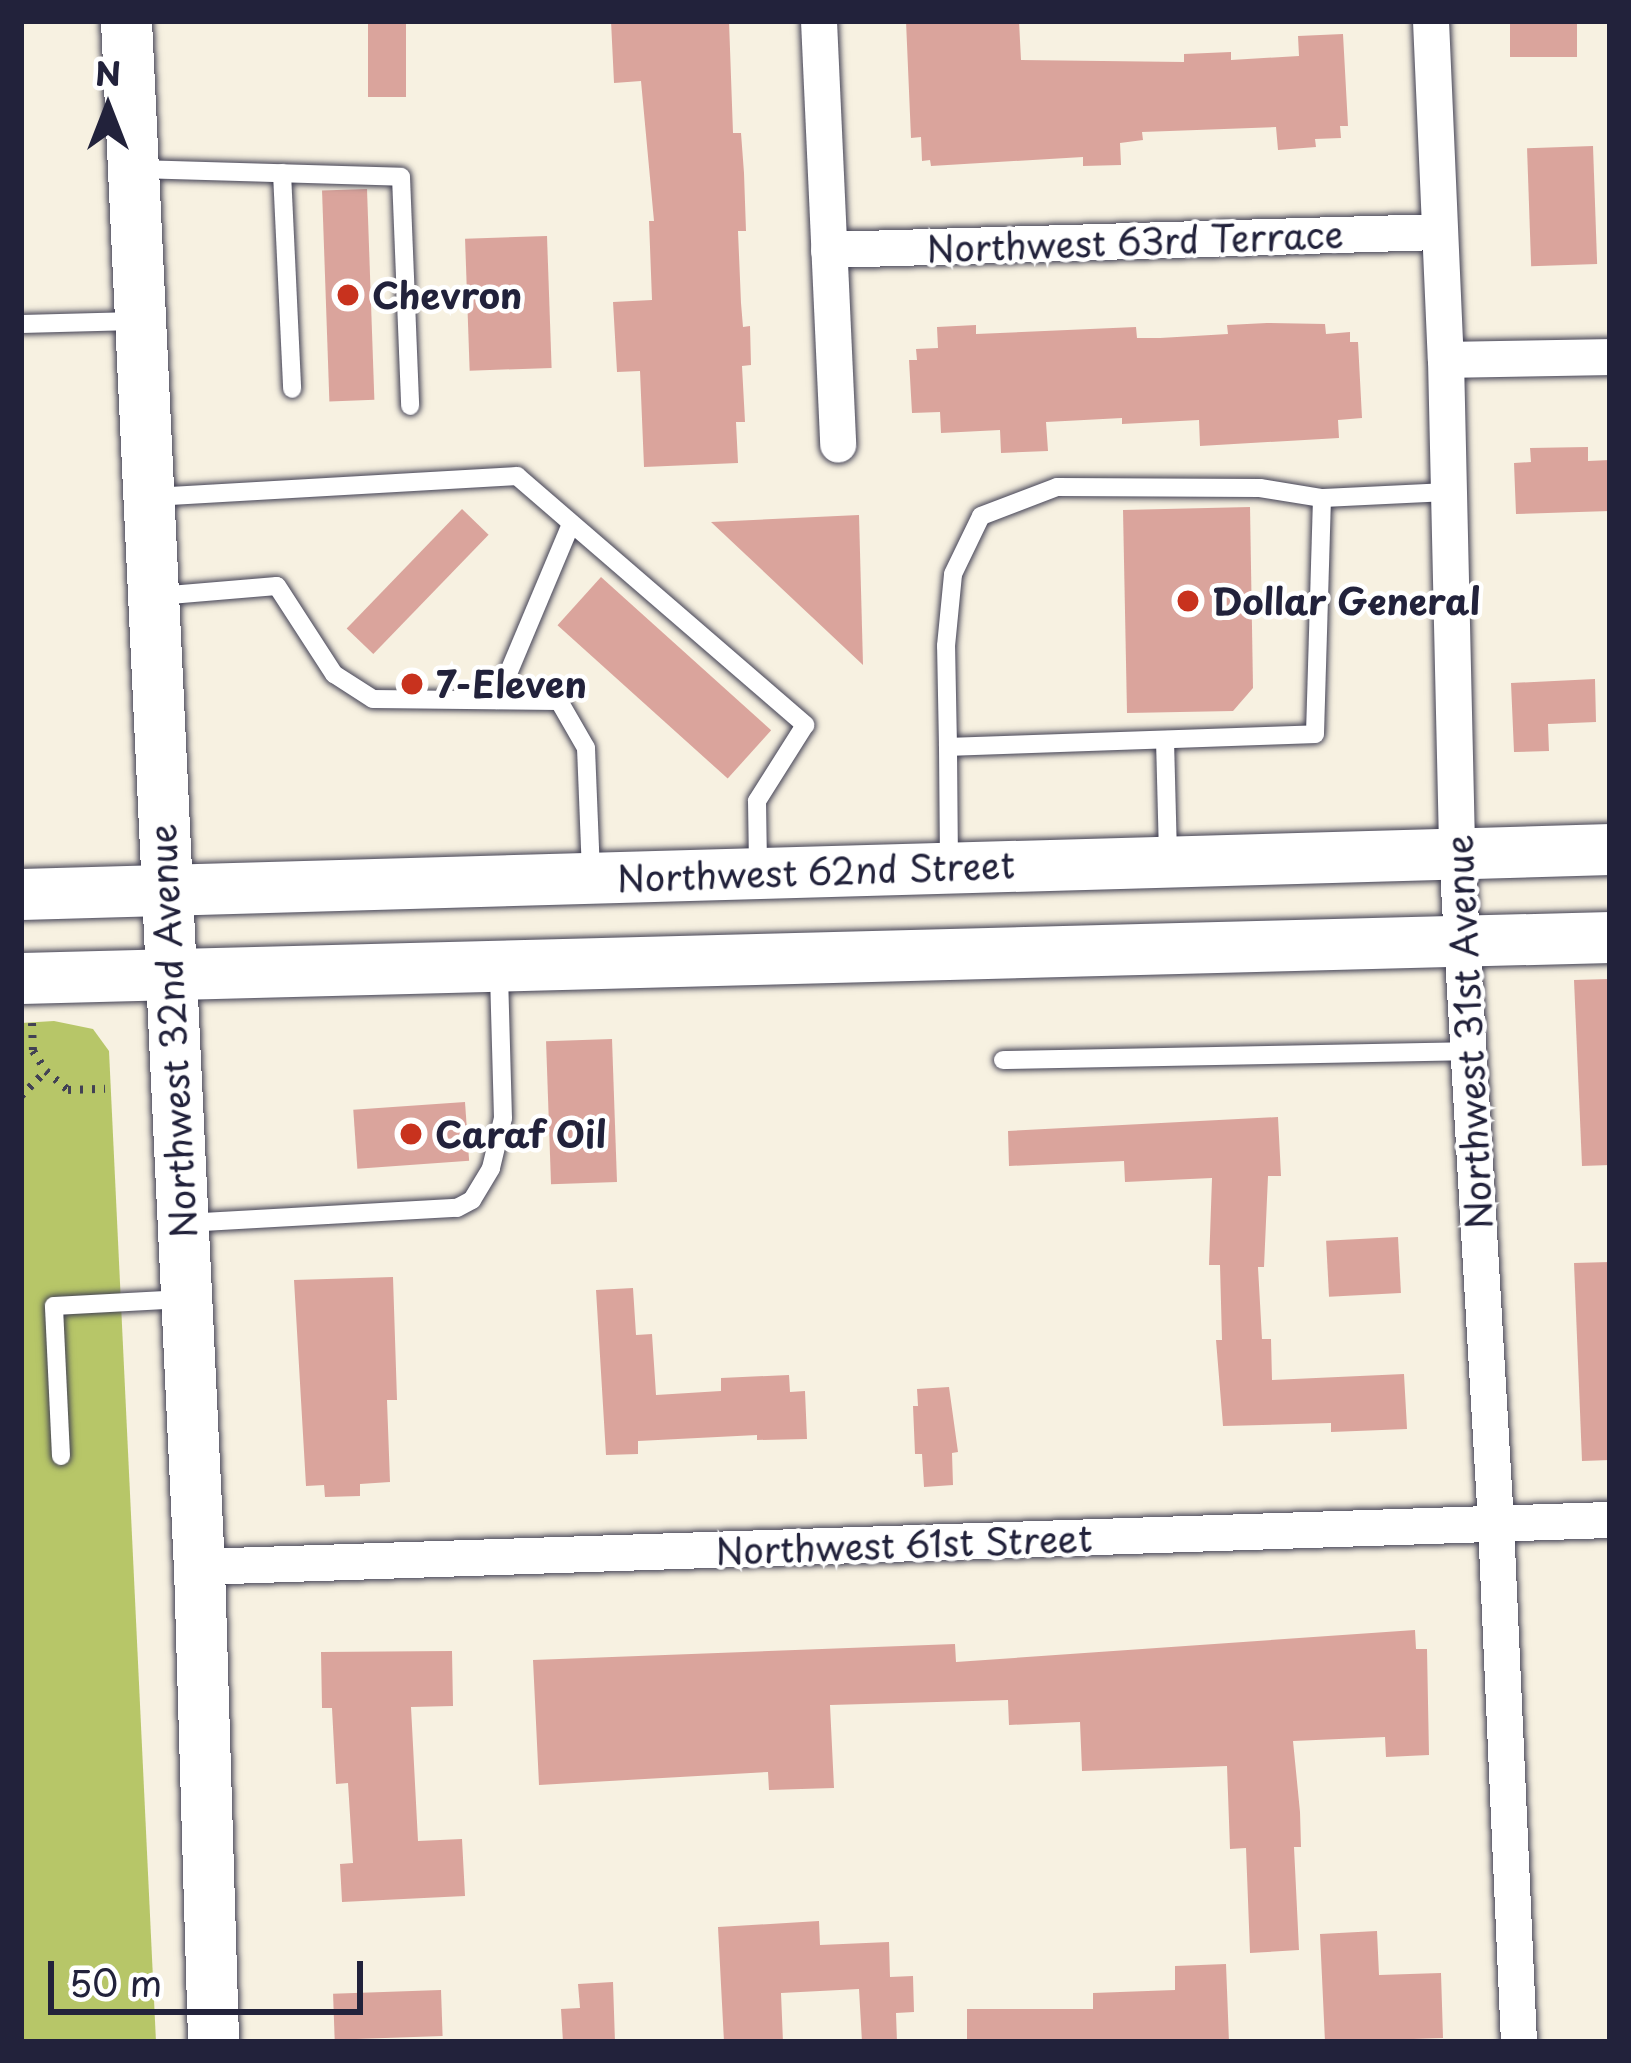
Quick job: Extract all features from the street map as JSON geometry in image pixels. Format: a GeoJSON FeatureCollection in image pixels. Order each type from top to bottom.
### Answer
{"type":"FeatureCollection","features":[{"type":"Feature","properties":{"kind":"main road","name":"Northwest 32nd Avenue"},"geometry":{"type":"LineString","coordinates":[[126,21],[199,1568],[213,2042]]}},
{"type":"Feature","properties":{"kind":"main road","name":"Northwest 62nd Street"},"geometry":{"type":"LineString","coordinates":[[21,894],[1610,849]]}},
{"type":"Feature","properties":{"kind":"main road"},"geometry":{"type":"LineString","coordinates":[[27,997],[170,974],[1610,937]]}},
{"type":"Feature","properties":{"kind":"street"},"geometry":{"type":"LineString","coordinates":[[819,21],[838,446]]}},
{"type":"Feature","properties":{"kind":"street","name":"Northwest 31st Avenue"},"geometry":{"type":"LineString","coordinates":[[1431,21],[1446,360],[1457,853],[1496,1524],[1519,2042]]}},
{"type":"Feature","properties":{"kind":"street","name":"Northwest 63rd Terrace"},"geometry":{"type":"LineString","coordinates":[[829,250],[1441,232]]}},
{"type":"Feature","properties":{"kind":"street"},"geometry":{"type":"LineString","coordinates":[[1446,360],[1610,356]]}},
{"type":"Feature","properties":{"kind":"street","name":"Northwest 61st Street"},"geometry":{"type":"LineString","coordinates":[[199,1568],[1610,1520]]}},
{"type":"Feature","properties":{"kind":"lane"},"geometry":{"type":"LineString","coordinates":[[133,168],[401,177],[410,406]]}},
{"type":"Feature","properties":{"kind":"lane"},"geometry":{"type":"LineString","coordinates":[[282,172],[292,389]]}},
{"type":"Feature","properties":{"kind":"lane"},"geometry":{"type":"LineString","coordinates":[[21,324],[140,320]]}},
{"type":"Feature","properties":{"kind":"lane"},"geometry":{"type":"LineString","coordinates":[[149,498],[517,476],[805,724],[757,801],[758,873]]}},
{"type":"Feature","properties":{"kind":"lane"},"geometry":{"type":"LineString","coordinates":[[949,868],[946,646],[953,574],[981,516],[1057,487],[1261,488],[1322,498],[1449,492]]}},
{"type":"Feature","properties":{"kind":"lane"},"geometry":{"type":"LineString","coordinates":[[948,747],[1315,734],[1322,498]]}},
{"type":"Feature","properties":{"kind":"lane"},"geometry":{"type":"LineString","coordinates":[[497,700],[572,524]]}},
{"type":"Feature","properties":{"kind":"lane"},"geometry":{"type":"LineString","coordinates":[[153,597],[277,586],[334,674],[373,699],[559,701],[586,748],[591,878]]}},
{"type":"Feature","properties":{"kind":"lane"},"geometry":{"type":"LineString","coordinates":[[1165,740],[1168,861]]}},
{"type":"Feature","properties":{"kind":"lane"},"geometry":{"type":"LineString","coordinates":[[181,1223],[457,1208],[472,1200],[491,1168],[503,1118],[499,965]]}},
{"type":"Feature","properties":{"kind":"lane"},"geometry":{"type":"LineString","coordinates":[[1004,1060],[1468,1051]]}},
{"type":"Feature","properties":{"kind":"lane"},"geometry":{"type":"LineString","coordinates":[[61,1456],[54,1306],[184,1299]]}},
{"type":"Feature","properties":{"kind":"path"},"geometry":{"type":"LineString","coordinates":[[27,997],[33,1051],[46,1071],[68,1090],[105,1090]]}},
{"type":"Feature","properties":{"kind":"path"},"geometry":{"type":"LineString","coordinates":[[21,1096],[46,1071]]}},
{"type":"Feature","properties":{"kind":"green space"},"geometry":{"type":"Polygon","coordinates":[[[54,1021],[93,1029],[109,1051],[156,2042],[21,2042],[21,1023],[54,1021]]]}},
{"type":"Feature","properties":{"kind":"building"},"geometry":{"type":"Polygon","coordinates":[[[368,21],[406,21],[406,97],[368,97],[368,21]]]}},
{"type":"Feature","properties":{"kind":"building"},"geometry":{"type":"Polygon","coordinates":[[[611,21],[729,21],[733,133],[741,133],[744,173],[746,231],[738,231],[741,303],[743,327],[750,326],[751,365],[742,366],[745,422],[736,422],[738,463],[644,467],[640,371],[617,372],[613,302],[652,300],[649,221],[654,221],[641,81],[614,83],[611,21]]]}},
{"type":"Feature","properties":{"kind":"building"},"geometry":{"type":"Polygon","coordinates":[[[906,21],[1019,21],[1021,60],[1184,62],[1184,54],[1231,52],[1231,60],[1299,56],[1298,36],[1343,34],[1348,126],[1340,126],[1341,138],[1315,139],[1316,147],[1278,150],[1276,127],[1142,132],[1143,140],[1120,143],[1121,165],[1083,166],[1083,157],[931,166],[930,160],[922,161],[921,137],[911,138],[906,21]]]}},
{"type":"Feature","properties":{"kind":"building"},"geometry":{"type":"Polygon","coordinates":[[[1510,21],[1577,21],[1577,57],[1510,57],[1510,21]]]}},
{"type":"Feature","properties":{"kind":"building"},"geometry":{"type":"Polygon","coordinates":[[[1593,146],[1597,264],[1531,266],[1527,148],[1593,146]]]}},
{"type":"Feature","properties":{"kind":"building","name":"Chevron"},"geometry":{"type":"Polygon","coordinates":[[[367,189],[374,400],[329,401],[322,191],[367,189]]]}},
{"type":"Feature","properties":{"kind":"building"},"geometry":{"type":"Polygon","coordinates":[[[547,236],[552,368],[470,371],[465,239],[547,236]]]}},
{"type":"Feature","properties":{"kind":"building"},"geometry":{"type":"Polygon","coordinates":[[[1325,324],[1326,334],[1350,332],[1350,342],[1358,342],[1362,418],[1338,420],[1339,438],[1200,446],[1199,420],[1122,424],[1122,418],[1046,422],[1048,451],[1001,453],[1000,430],[941,433],[940,412],[912,413],[909,360],[917,360],[916,349],[938,348],[937,327],[976,325],[976,334],[1136,327],[1137,338],[1160,338],[1228,334],[1227,325],[1325,324]]]}},
{"type":"Feature","properties":{"kind":"building"},"geometry":{"type":"Polygon","coordinates":[[[1588,447],[1588,461],[1610,460],[1610,511],[1516,514],[1514,463],[1531,462],[1530,448],[1588,447]]]}},
{"type":"Feature","properties":{"kind":"building","name":"Dollar General"},"geometry":{"type":"Polygon","coordinates":[[[1250,507],[1253,688],[1233,711],[1127,713],[1123,510],[1250,507]]]}},
{"type":"Feature","properties":{"kind":"building"},"geometry":{"type":"Polygon","coordinates":[[[462,509],[489,535],[373,654],[347,628],[462,509]]]}},
{"type":"Feature","properties":{"kind":"building"},"geometry":{"type":"Polygon","coordinates":[[[859,515],[863,665],[711,522],[859,515]]]}},
{"type":"Feature","properties":{"kind":"building"},"geometry":{"type":"Polygon","coordinates":[[[601,577],[771,730],[728,779],[558,625],[601,577]]]}},
{"type":"Feature","properties":{"kind":"building"},"geometry":{"type":"Polygon","coordinates":[[[1595,679],[1596,722],[1548,724],[1549,751],[1514,752],[1511,683],[1595,679]]]}},
{"type":"Feature","properties":{"kind":"building"},"geometry":{"type":"Polygon","coordinates":[[[1609,979],[1610,1165],[1582,1166],[1574,980],[1609,979]]]}},
{"type":"Feature","properties":{"kind":"building"},"geometry":{"type":"Polygon","coordinates":[[[612,1039],[617,1182],[551,1184],[546,1041],[612,1039]]]}},
{"type":"Feature","properties":{"kind":"building","name":"Caraf Oil"},"geometry":{"type":"Polygon","coordinates":[[[465,1102],[469,1161],[357,1169],[353,1110],[465,1102]]]}},
{"type":"Feature","properties":{"kind":"building"},"geometry":{"type":"Polygon","coordinates":[[[1278,1117],[1281,1176],[1268,1176],[1264,1267],[1258,1267],[1262,1339],[1271,1339],[1272,1380],[1404,1374],[1407,1429],[1331,1432],[1331,1423],[1223,1426],[1216,1340],[1222,1340],[1220,1265],[1209,1265],[1212,1178],[1125,1182],[1124,1161],[1009,1166],[1008,1131],[1278,1117]]]}},
{"type":"Feature","properties":{"kind":"building"},"geometry":{"type":"Polygon","coordinates":[[[1398,1237],[1401,1293],[1329,1297],[1326,1241],[1398,1237]]]}},
{"type":"Feature","properties":{"kind":"building"},"geometry":{"type":"Polygon","coordinates":[[[1610,1262],[1610,1460],[1582,1461],[1574,1263],[1610,1262]]]}},
{"type":"Feature","properties":{"kind":"building"},"geometry":{"type":"Polygon","coordinates":[[[393,1277],[397,1400],[387,1400],[390,1482],[360,1484],[360,1496],[325,1497],[324,1485],[306,1486],[294,1280],[393,1277]]]}},
{"type":"Feature","properties":{"kind":"building"},"geometry":{"type":"Polygon","coordinates":[[[633,1288],[636,1335],[652,1334],[656,1395],[721,1391],[721,1378],[789,1375],[790,1392],[805,1391],[807,1439],[757,1440],[757,1435],[638,1441],[638,1454],[606,1455],[596,1290],[633,1288]]]}},
{"type":"Feature","properties":{"kind":"building"},"geometry":{"type":"Polygon","coordinates":[[[949,1387],[958,1452],[952,1453],[953,1485],[924,1487],[922,1454],[915,1454],[917,1389],[949,1387]]]}},
{"type":"Feature","properties":{"kind":"building"},"geometry":{"type":"Polygon","coordinates":[[[1415,1630],[1416,1649],[1427,1649],[1429,1755],[1386,1757],[1385,1737],[1293,1741],[1300,1812],[1301,1847],[1294,1847],[1299,1950],[1250,1953],[1246,1848],[1230,1849],[1227,1766],[1082,1771],[1080,1722],[1009,1725],[1008,1700],[830,1705],[834,1788],[769,1790],[768,1772],[539,1785],[533,1660],[955,1644],[956,1662],[1415,1630]]]}},
{"type":"Feature","properties":{"kind":"building"},"geometry":{"type":"Polygon","coordinates":[[[452,1651],[453,1706],[411,1707],[418,1841],[462,1839],[465,1896],[342,1902],[340,1864],[353,1863],[348,1783],[336,1784],[332,1708],[322,1708],[321,1652],[452,1651]]]}},
{"type":"Feature","properties":{"kind":"building"},"geometry":{"type":"Polygon","coordinates":[[[819,1921],[820,1945],[889,1942],[890,1977],[913,1976],[914,2012],[896,2013],[897,2042],[862,2042],[859,1989],[781,1993],[783,2042],[724,2042],[718,1927],[819,1921]]]}},
{"type":"Feature","properties":{"kind":"building"},"geometry":{"type":"Polygon","coordinates":[[[1377,1931],[1379,1975],[1441,1973],[1443,2038],[1325,2042],[1320,1934],[1377,1931]]]}},
{"type":"Feature","properties":{"kind":"building"},"geometry":{"type":"Polygon","coordinates":[[[1226,1964],[1229,2042],[967,2042],[967,2009],[1093,2009],[1093,1993],[1175,1990],[1175,1966],[1226,1964]]]}},
{"type":"Feature","properties":{"kind":"building"},"geometry":{"type":"Polygon","coordinates":[[[613,1982],[615,2042],[563,2042],[561,2009],[580,2008],[578,1984],[613,1982]]]}},
{"type":"Feature","properties":{"kind":"building"},"geometry":{"type":"Polygon","coordinates":[[[441,1990],[443,2036],[335,2040],[333,1994],[441,1990]]]}},
{"type":"Feature","properties":{"kind":"place","name":"Chevron"},"geometry":{"type":"Point","coordinates":[348,295]}},
{"type":"Feature","properties":{"kind":"place","name":"Dollar General"},"geometry":{"type":"Point","coordinates":[1188,601]}},
{"type":"Feature","properties":{"kind":"place","name":"7-Eleven"},"geometry":{"type":"Point","coordinates":[412,684]}},
{"type":"Feature","properties":{"kind":"place","name":"Caraf Oil"},"geometry":{"type":"Point","coordinates":[411,1134]}}]}
